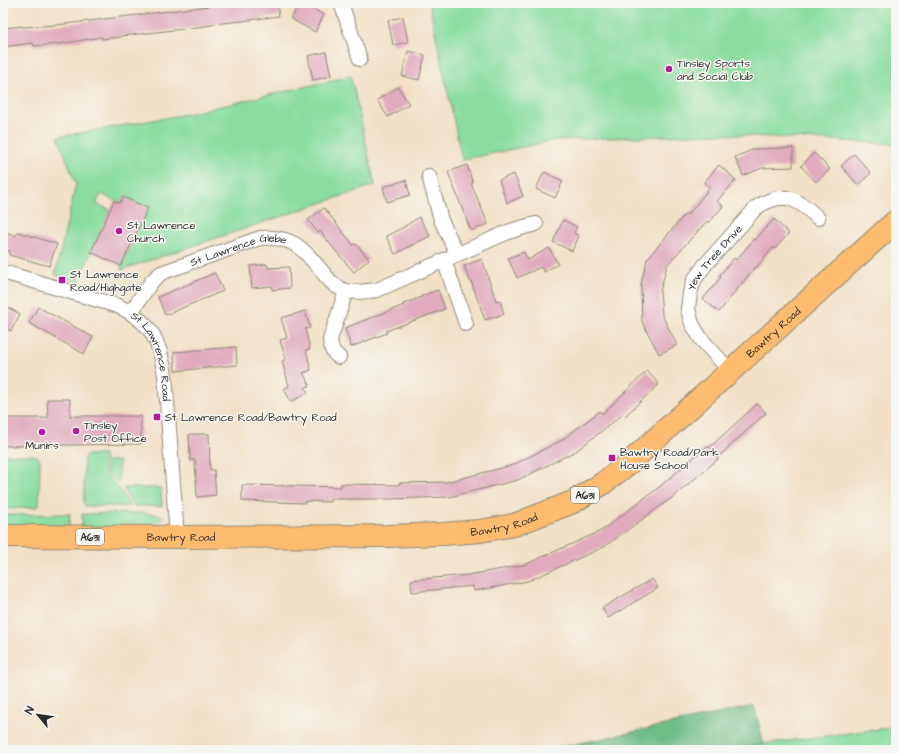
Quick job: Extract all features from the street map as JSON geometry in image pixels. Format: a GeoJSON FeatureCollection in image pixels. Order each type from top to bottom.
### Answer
{"type":"FeatureCollection","features":[{"type":"Feature","properties":{"kind":"main road","name":"Bawtry Road"},"geometry":{"type":"LineString","coordinates":[[3,536],[177,537],[443,534],[480,531],[514,525],[573,502],[602,484],[628,464],[896,221]]}},
{"type":"Feature","properties":{"kind":"street"},"geometry":{"type":"LineString","coordinates":[[341,3],[360,59]]}},
{"type":"Feature","properties":{"kind":"street"},"geometry":{"type":"LineString","coordinates":[[429,176],[441,220],[457,254]]}},
{"type":"Feature","properties":{"kind":"street","name":"Yew Tree Drive"},"geometry":{"type":"LineString","coordinates":[[730,371],[701,339],[692,324],[688,309],[694,280],[705,265],[757,207],[765,202],[778,198],[790,198],[803,203],[818,218]]}},
{"type":"Feature","properties":{"kind":"street"},"geometry":{"type":"LineString","coordinates":[[339,357],[335,355],[331,348],[330,340],[346,291],[364,292],[377,290],[508,232],[524,226],[536,224]]}},
{"type":"Feature","properties":{"kind":"street","name":"St Lawrence Glebe"},"geometry":{"type":"LineString","coordinates":[[131,312],[152,281],[161,273],[260,238],[271,237],[292,242],[302,248],[328,279],[336,286],[346,291]]}},
{"type":"Feature","properties":{"kind":"street"},"geometry":{"type":"LineString","coordinates":[[444,260],[466,324]]}},
{"type":"Feature","properties":{"kind":"street","name":"St Lawrence Road"},"geometry":{"type":"LineString","coordinates":[[3,272],[114,305],[131,312],[146,324],[155,337],[161,353],[165,375],[177,537]]}},
{"type":"Feature","properties":{"kind":"green space","name":"Tinsley Sports and Social Club"},"geometry":{"type":"Polygon","coordinates":[[[429,3],[896,3],[896,144],[718,134],[555,140],[462,160],[429,3]]]}},
{"type":"Feature","properties":{"kind":"green space"},"geometry":{"type":"Polygon","coordinates":[[[351,76],[375,185],[121,270],[121,266],[147,208],[123,197],[120,203],[101,194],[96,204],[110,210],[78,282],[55,275],[76,184],[58,137],[187,114],[351,76]]]}},
{"type":"Feature","properties":{"kind":"green space"},"geometry":{"type":"Polygon","coordinates":[[[4,455],[34,455],[40,460],[39,505],[37,507],[3,509],[4,455]]]}},
{"type":"Feature","properties":{"kind":"green space"},"geometry":{"type":"Polygon","coordinates":[[[88,455],[104,455],[105,474],[121,491],[130,506],[85,506],[84,458],[88,455]]]}},
{"type":"Feature","properties":{"kind":"green space"},"geometry":{"type":"Polygon","coordinates":[[[107,461],[119,461],[118,483],[107,473],[107,461]]]}},
{"type":"Feature","properties":{"kind":"green space"},"geometry":{"type":"Polygon","coordinates":[[[123,488],[161,488],[162,506],[133,506],[123,488]]]}},
{"type":"Feature","properties":{"kind":"green space"},"geometry":{"type":"Polygon","coordinates":[[[144,513],[163,517],[154,526],[82,530],[82,514],[144,513]]]}},
{"type":"Feature","properties":{"kind":"green space"},"geometry":{"type":"Polygon","coordinates":[[[70,514],[69,529],[3,530],[3,515],[70,514]]]}},
{"type":"Feature","properties":{"kind":"green space"},"geometry":{"type":"Polygon","coordinates":[[[754,706],[764,744],[741,750],[548,750],[754,706]]]}},
{"type":"Feature","properties":{"kind":"green space"},"geometry":{"type":"Polygon","coordinates":[[[896,727],[896,750],[741,750],[764,744],[896,727]]]}},
{"type":"Feature","properties":{"kind":"building"},"geometry":{"type":"Polygon","coordinates":[[[233,3],[277,3],[279,16],[121,37],[102,39],[102,37],[59,44],[34,46],[33,43],[3,47],[3,28],[57,25],[233,3]]]}},
{"type":"Feature","properties":{"kind":"building"},"geometry":{"type":"Polygon","coordinates":[[[299,3],[302,3],[324,15],[315,32],[291,19],[299,3]]]}},
{"type":"Feature","properties":{"kind":"building"},"geometry":{"type":"Polygon","coordinates":[[[403,17],[408,42],[393,45],[388,20],[403,17]]]}},
{"type":"Feature","properties":{"kind":"building"},"geometry":{"type":"Polygon","coordinates":[[[408,51],[425,55],[419,80],[402,76],[408,51]]]}},
{"type":"Feature","properties":{"kind":"building"},"geometry":{"type":"Polygon","coordinates":[[[326,52],[331,76],[313,80],[308,56],[326,52]]]}},
{"type":"Feature","properties":{"kind":"building"},"geometry":{"type":"Polygon","coordinates":[[[398,87],[409,104],[388,117],[377,100],[398,87]]]}},
{"type":"Feature","properties":{"kind":"building"},"geometry":{"type":"Polygon","coordinates":[[[793,148],[793,167],[762,168],[743,176],[735,157],[754,149],[793,148]]]}},
{"type":"Feature","properties":{"kind":"building"},"geometry":{"type":"Polygon","coordinates":[[[814,153],[830,169],[816,182],[801,166],[814,153]]]}},
{"type":"Feature","properties":{"kind":"building"},"geometry":{"type":"Polygon","coordinates":[[[854,154],[871,173],[858,185],[841,166],[854,154]]]}},
{"type":"Feature","properties":{"kind":"building"},"geometry":{"type":"Polygon","coordinates":[[[467,165],[473,183],[471,183],[488,224],[471,231],[448,172],[467,165]]]}},
{"type":"Feature","properties":{"kind":"building"},"geometry":{"type":"Polygon","coordinates":[[[719,165],[736,180],[717,201],[723,206],[709,223],[707,221],[667,265],[660,291],[662,315],[677,345],[659,354],[642,322],[641,284],[647,259],[686,213],[688,215],[710,187],[704,182],[719,165]]]}},
{"type":"Feature","properties":{"kind":"building"},"geometry":{"type":"Polygon","coordinates":[[[544,172],[563,181],[555,198],[536,189],[544,172]]]}},
{"type":"Feature","properties":{"kind":"building"},"geometry":{"type":"Polygon","coordinates":[[[514,174],[523,196],[507,203],[499,180],[514,174]]]}},
{"type":"Feature","properties":{"kind":"building"},"geometry":{"type":"Polygon","coordinates":[[[406,180],[410,195],[387,202],[383,187],[406,180]]]}},
{"type":"Feature","properties":{"kind":"building","name":"St Lawrence Church"},"geometry":{"type":"Polygon","coordinates":[[[123,197],[148,208],[121,266],[91,252],[114,201],[120,203],[123,197]]]}},
{"type":"Feature","properties":{"kind":"building"},"geometry":{"type":"Polygon","coordinates":[[[324,208],[353,245],[356,244],[369,259],[354,272],[320,231],[318,233],[308,220],[324,208]]]}},
{"type":"Feature","properties":{"kind":"building"},"geometry":{"type":"Polygon","coordinates":[[[419,217],[430,236],[395,254],[386,236],[406,226],[419,217]]]}},
{"type":"Feature","properties":{"kind":"building"},"geometry":{"type":"Polygon","coordinates":[[[774,219],[789,233],[775,249],[773,248],[756,268],[755,267],[719,312],[703,299],[734,258],[736,260],[774,219]]]}},
{"type":"Feature","properties":{"kind":"building"},"geometry":{"type":"Polygon","coordinates":[[[563,220],[577,227],[574,233],[579,236],[572,251],[553,242],[563,220]]]}},
{"type":"Feature","properties":{"kind":"building"},"geometry":{"type":"Polygon","coordinates":[[[3,231],[16,236],[18,232],[57,244],[49,266],[9,255],[10,251],[3,249],[3,231]]]}},
{"type":"Feature","properties":{"kind":"building"},"geometry":{"type":"Polygon","coordinates":[[[549,248],[558,264],[544,272],[541,267],[517,278],[508,258],[524,252],[528,260],[549,248]]]}},
{"type":"Feature","properties":{"kind":"building"},"geometry":{"type":"Polygon","coordinates":[[[482,259],[496,301],[500,300],[504,314],[485,320],[464,266],[482,259]]]}},
{"type":"Feature","properties":{"kind":"building"},"geometry":{"type":"Polygon","coordinates":[[[267,264],[268,268],[289,267],[290,288],[272,290],[272,286],[252,288],[250,266],[267,264]]]}},
{"type":"Feature","properties":{"kind":"building"},"geometry":{"type":"Polygon","coordinates":[[[215,273],[223,291],[165,315],[158,297],[215,273]]]}},
{"type":"Feature","properties":{"kind":"building"},"geometry":{"type":"Polygon","coordinates":[[[438,290],[445,309],[386,331],[387,333],[351,347],[345,328],[438,290]]]}},
{"type":"Feature","properties":{"kind":"building"},"geometry":{"type":"Polygon","coordinates":[[[3,305],[20,314],[11,331],[3,327],[3,305]]]}},
{"type":"Feature","properties":{"kind":"building"},"geometry":{"type":"Polygon","coordinates":[[[38,307],[93,337],[84,354],[29,323],[38,307]]]}},
{"type":"Feature","properties":{"kind":"building"},"geometry":{"type":"Polygon","coordinates":[[[305,311],[310,328],[305,329],[310,349],[306,350],[311,370],[303,373],[310,385],[305,388],[308,392],[291,402],[284,389],[289,386],[282,361],[286,360],[280,340],[287,338],[281,318],[305,311]]]}},
{"type":"Feature","properties":{"kind":"building"},"geometry":{"type":"Polygon","coordinates":[[[236,347],[237,365],[175,371],[174,352],[236,347]]]}},
{"type":"Feature","properties":{"kind":"building"},"geometry":{"type":"Polygon","coordinates":[[[647,371],[659,384],[624,417],[622,415],[576,451],[518,480],[449,497],[330,499],[330,502],[306,501],[306,503],[242,501],[242,485],[341,487],[341,484],[399,485],[399,483],[447,482],[513,465],[562,440],[600,411],[602,414],[647,371]]]}},
{"type":"Feature","properties":{"kind":"building"},"geometry":{"type":"Polygon","coordinates":[[[47,399],[70,399],[70,416],[141,416],[141,444],[3,446],[3,418],[48,418],[47,399]]]}},
{"type":"Feature","properties":{"kind":"building"},"geometry":{"type":"Polygon","coordinates":[[[757,404],[766,413],[717,458],[718,459],[673,497],[604,547],[528,581],[474,591],[473,586],[412,592],[411,580],[468,575],[524,565],[601,531],[658,488],[707,446],[709,448],[757,404]]]}},
{"type":"Feature","properties":{"kind":"building"},"geometry":{"type":"Polygon","coordinates":[[[189,434],[209,434],[210,470],[214,470],[216,495],[197,497],[195,460],[190,460],[189,434]]]}},
{"type":"Feature","properties":{"kind":"building"},"geometry":{"type":"Polygon","coordinates":[[[652,579],[658,588],[608,618],[602,608],[652,579]]]}},
{"type":"Feature","properties":{"kind":"place","name":"Tinsley Sports and Social Club"},"geometry":{"type":"Point","coordinates":[669,69]}},
{"type":"Feature","properties":{"kind":"place","name":"St Lawrence Church"},"geometry":{"type":"Point","coordinates":[119,231]}},
{"type":"Feature","properties":{"kind":"place","name":"St Lawrence Road/Highgate"},"geometry":{"type":"Point","coordinates":[62,280]}},
{"type":"Feature","properties":{"kind":"place","name":"St Lawrence Road/Bawtry Road"},"geometry":{"type":"Point","coordinates":[157,417]}},
{"type":"Feature","properties":{"kind":"place","name":"Tinsley Post Office"},"geometry":{"type":"Point","coordinates":[76,431]}},
{"type":"Feature","properties":{"kind":"place","name":"Munirs"},"geometry":{"type":"Point","coordinates":[42,432]}},
{"type":"Feature","properties":{"kind":"place","name":"Bawtry Road/Park House School"},"geometry":{"type":"Point","coordinates":[612,458]}}]}
